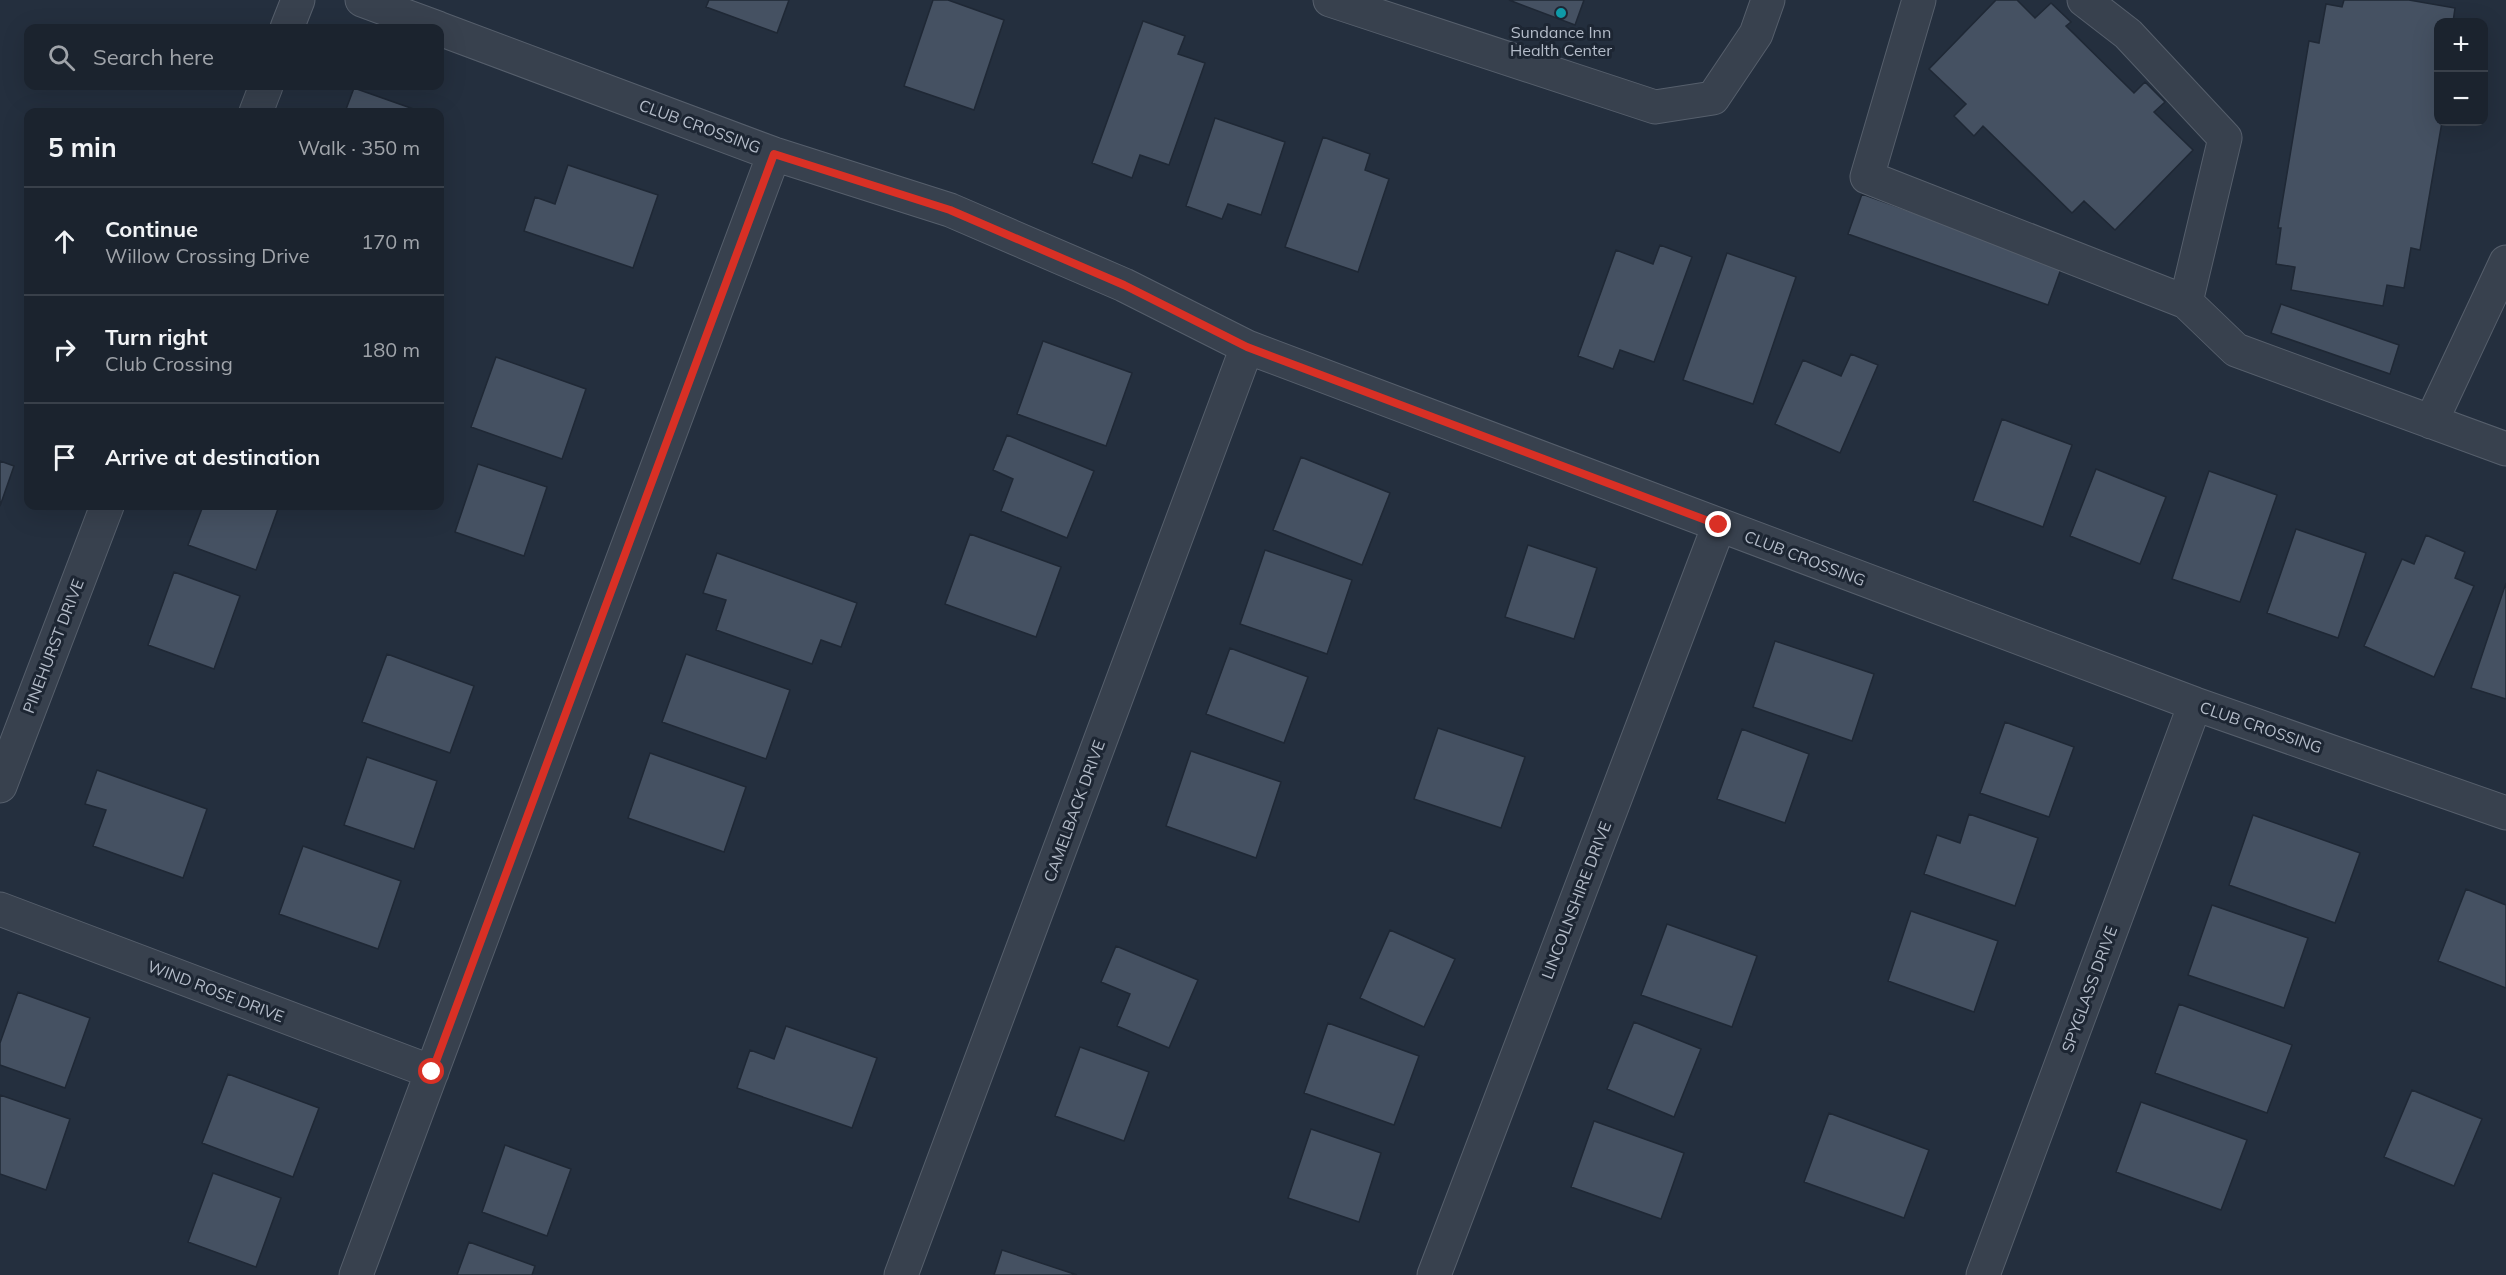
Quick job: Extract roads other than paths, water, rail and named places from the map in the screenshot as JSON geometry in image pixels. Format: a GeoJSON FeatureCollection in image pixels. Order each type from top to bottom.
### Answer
{"type":"FeatureCollection","features":[{"type":"Feature","properties":{"kind":"street"},"geometry":{"type":"LineString","coordinates":[[289,24],[298,0]]}},
{"type":"Feature","properties":{"kind":"street","name":"CLUB CROSSING"},"geometry":{"type":"LineString","coordinates":[[362,0],[426,24]]}},
{"type":"Feature","properties":{"kind":"street"},"geometry":{"type":"LineString","coordinates":[[1330,0],[1655,107],[1713,98],[1756,34],[1768,0]]}},
{"type":"Feature","properties":{"kind":"street"},"geometry":{"type":"LineString","coordinates":[[1919,0],[1866,177],[2186,302],[2236,350],[2506,449]]}},
{"type":"Feature","properties":{"kind":"street"},"geometry":{"type":"LineString","coordinates":[[2084,0],[2128,34],[2225,138],[2186,302]]}},
{"type":"Feature","properties":{"kind":"street","name":"CLUB CROSSING"},"geometry":{"type":"LineString","coordinates":[[444,31],[774,154],[950,210],[1124,285],[1247,347],[2194,704],[2506,813]]}},
{"type":"Feature","properties":{"kind":"street"},"geometry":{"type":"LineString","coordinates":[[258,108],[264,90]]}},
{"type":"Feature","properties":{"kind":"street"},"geometry":{"type":"LineString","coordinates":[[356,1275],[774,154]]}},
{"type":"Feature","properties":{"kind":"street"},"geometry":{"type":"LineString","coordinates":[[2431,422],[2506,262]]}},
{"type":"Feature","properties":{"kind":"street","name":"CAMELBACK DRIVE"},"geometry":{"type":"LineString","coordinates":[[901,1275],[1247,347]]}},
{"type":"Feature","properties":{"kind":"street","name":"PINEHURST DRIVE"},"geometry":{"type":"LineString","coordinates":[[0,786],[104,510]]}},
{"type":"Feature","properties":{"kind":"street","name":"LINCOLNSHIRE DRIVE"},"geometry":{"type":"LineString","coordinates":[[1434,1275],[1719,525]]}},
{"type":"Feature","properties":{"kind":"street","name":"SPYGLASS DRIVE"},"geometry":{"type":"LineString","coordinates":[[1983,1275],[2194,704]]}},
{"type":"Feature","properties":{"kind":"street","name":"WIND ROSE DRIVE"},"geometry":{"type":"LineString","coordinates":[[0,909],[432,1072]]}},
{"type":"Feature","properties":{"kind":"place","name":"Sundance Inn Health Center"},"geometry":{"type":"Point","coordinates":[1561,13]}}]}
